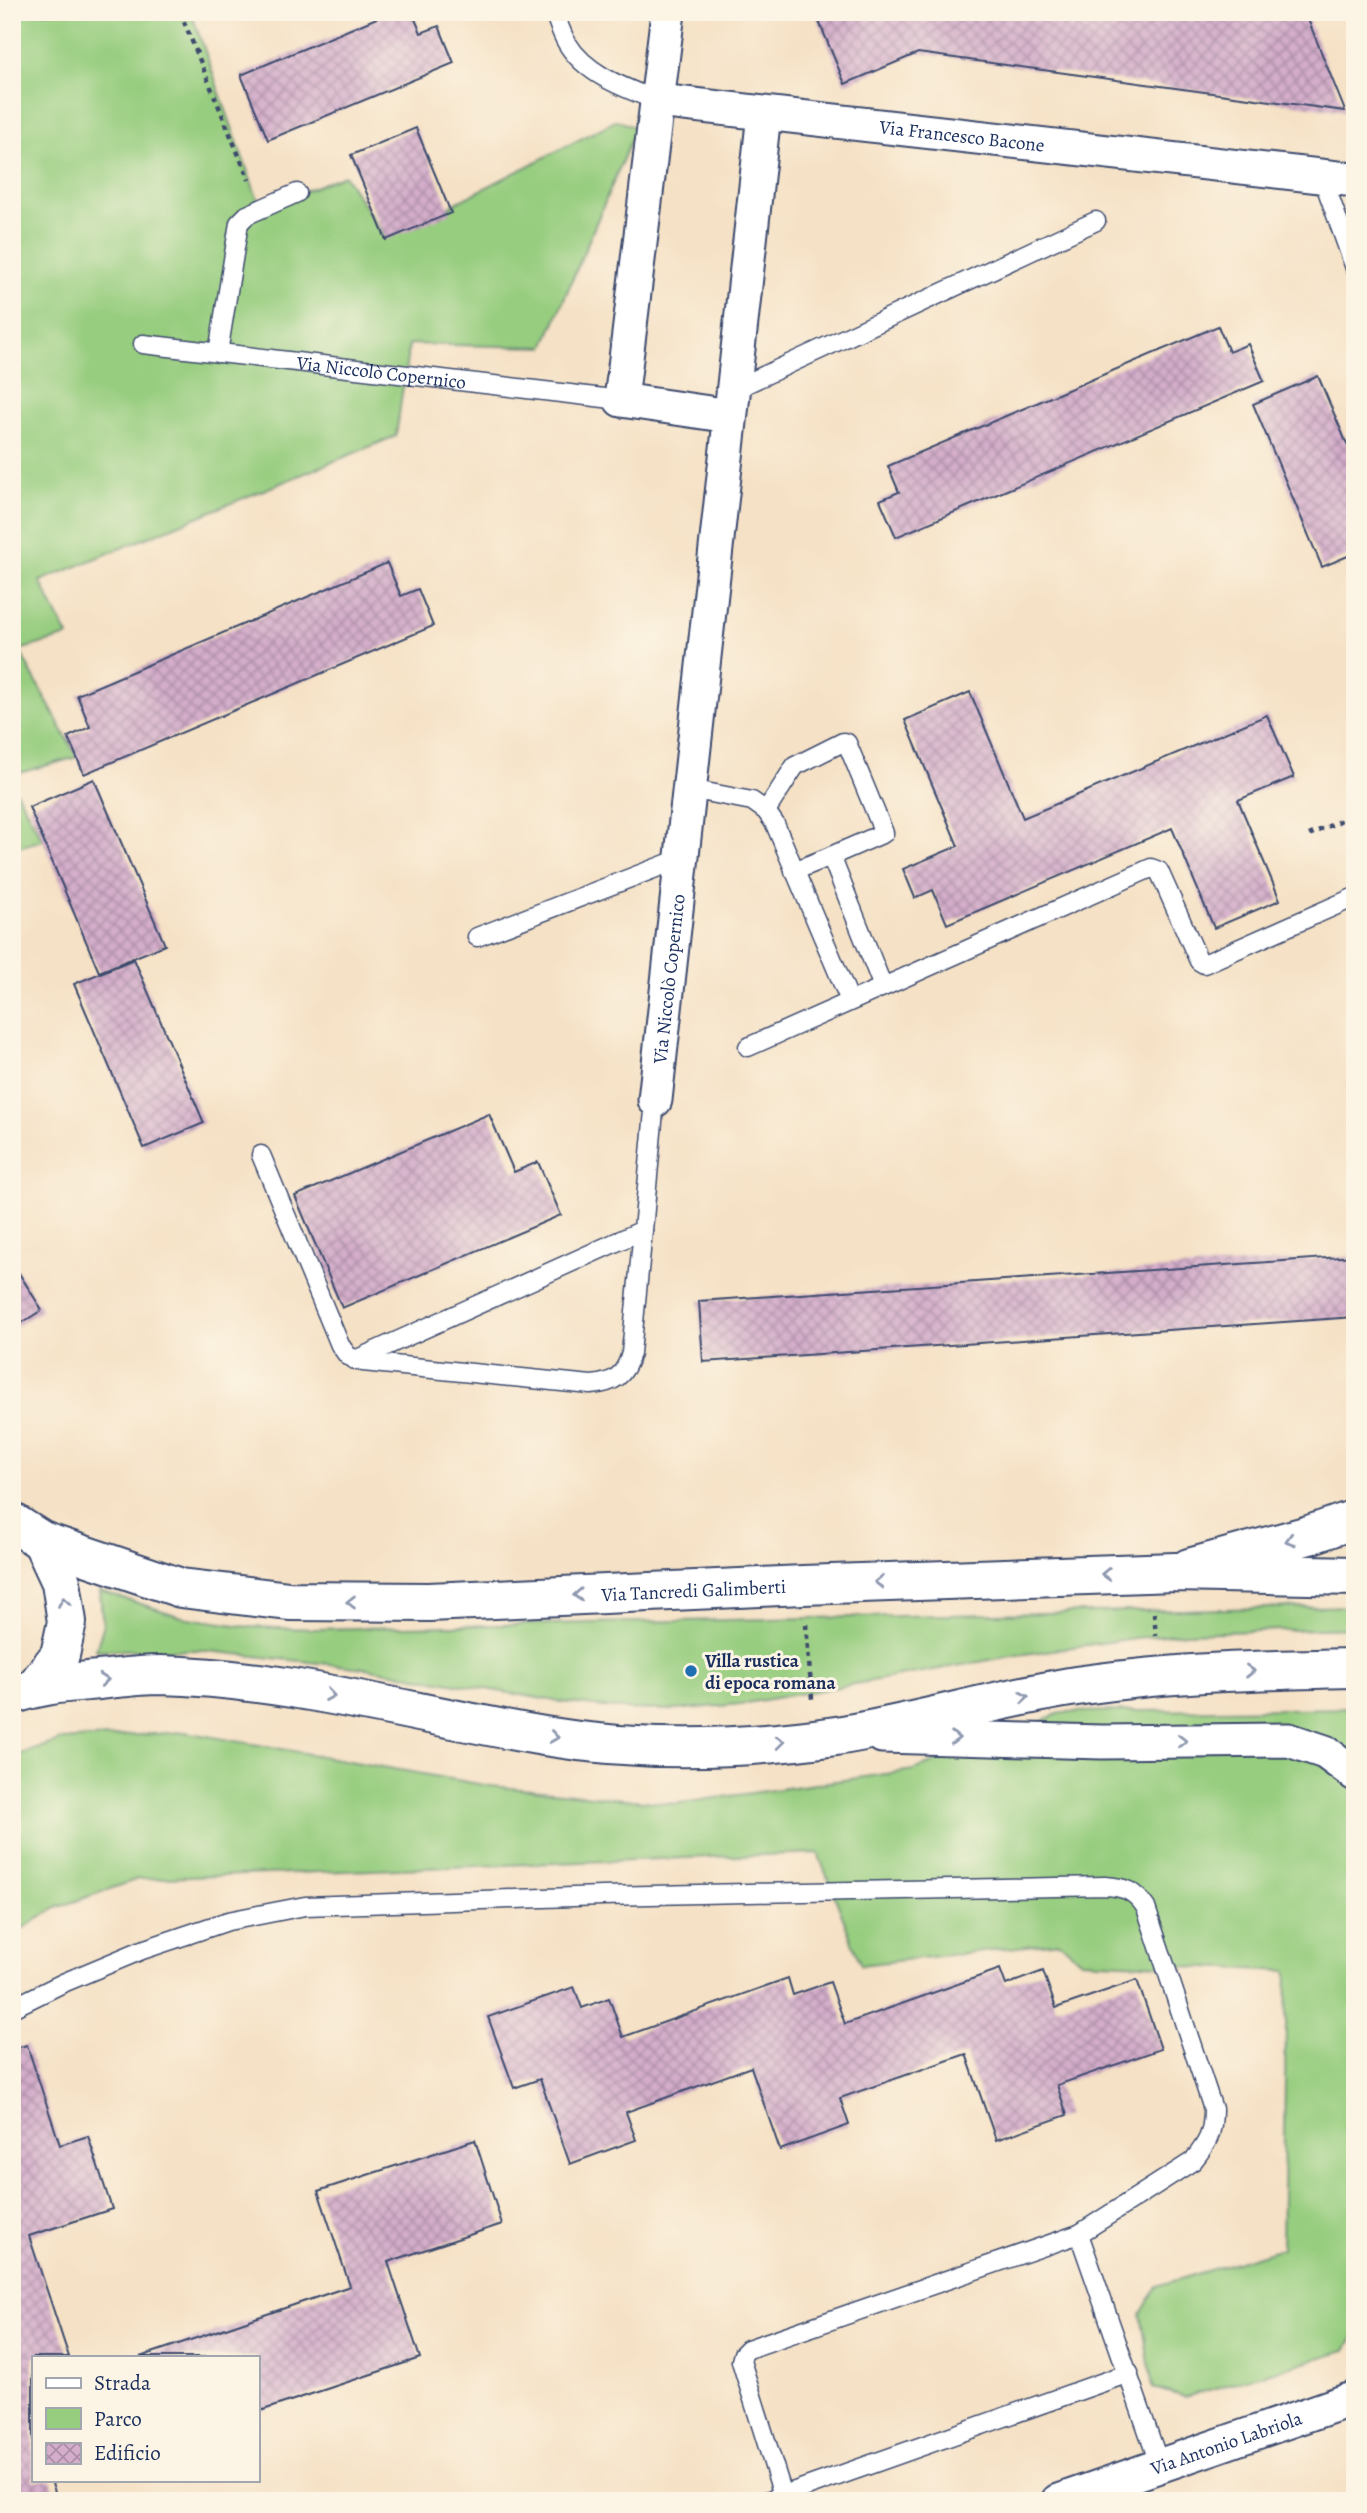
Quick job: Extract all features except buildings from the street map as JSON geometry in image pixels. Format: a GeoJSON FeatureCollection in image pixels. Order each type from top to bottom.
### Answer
{"type":"FeatureCollection","features":[{"type":"Feature","properties":{"kind":"main road"},"geometry":{"type":"LineString","coordinates":[[1175,1572],[1309,1535],[1355,1519]]}},
{"type":"Feature","properties":{"kind":"main road","name":"Via Tancredi Galimberti"},"geometry":{"type":"LineString","coordinates":[[27,1532],[181,1588],[289,1601],[429,1602],[1175,1572],[1355,1576]]}},
{"type":"Feature","properties":{"kind":"main road","name":"Via Tancredi Galimberti"},"geometry":{"type":"LineString","coordinates":[[24,1690],[60,1655],[67,1622],[61,1582],[27,1532]]}},
{"type":"Feature","properties":{"kind":"main road","name":"Via Tancredi Galimberti"},"geometry":{"type":"LineString","coordinates":[[24,1690],[159,1675],[264,1684],[380,1703],[544,1736],[631,1747],[733,1747],[837,1735],[1081,1685],[1232,1671],[1355,1668]]}},
{"type":"Feature","properties":{"kind":"street"},"geometry":{"type":"LineString","coordinates":[[621,400],[668,12]]}},
{"type":"Feature","properties":{"kind":"street","name":"Via Francesco Bacone"},"geometry":{"type":"LineString","coordinates":[[658,101],[1355,180]]}},
{"type":"Feature","properties":{"kind":"street","name":"Via Niccolò Copernico"},"geometry":{"type":"LineString","coordinates":[[655,1100],[764,114]]}},
{"type":"Feature","properties":{"kind":"street","name":"Via Niccolò Copernico"},"geometry":{"type":"LineString","coordinates":[[621,400],[732,403]]}},
{"type":"Feature","properties":{"kind":"street","name":"Via Tancredi Galimberti"},"geometry":{"type":"LineString","coordinates":[[837,1735],[1102,1742],[1289,1740],[1325,1752],[1355,1774]]}},
{"type":"Feature","properties":{"kind":"street","name":"Via Antonio Labriola"},"geometry":{"type":"LineString","coordinates":[[1058,2501],[1355,2398]]}},
{"type":"Feature","properties":{"kind":"lane"},"geometry":{"type":"LineString","coordinates":[[554,12],[566,43],[579,58],[613,83],[658,101]]}},
{"type":"Feature","properties":{"kind":"lane"},"geometry":{"type":"LineString","coordinates":[[1322,176],[1355,268]]}},
{"type":"Feature","properties":{"kind":"lane"},"geometry":{"type":"LineString","coordinates":[[218,353],[239,223],[247,215],[297,194]]}},
{"type":"Feature","properties":{"kind":"lane"},"geometry":{"type":"LineString","coordinates":[[732,403],[1096,221]]}},
{"type":"Feature","properties":{"kind":"lane","name":"Via Niccolò Copernico"},"geometry":{"type":"LineString","coordinates":[[143,344],[621,400]]}},
{"type":"Feature","properties":{"kind":"lane"},"geometry":{"type":"LineString","coordinates":[[766,811],[795,766],[843,742],[847,743],[884,833],[794,870]]}},
{"type":"Feature","properties":{"kind":"lane"},"geometry":{"type":"LineString","coordinates":[[690,789],[752,802],[766,811],[775,824],[850,1001]]}},
{"type":"Feature","properties":{"kind":"lane"},"geometry":{"type":"LineString","coordinates":[[831,856],[883,987]]}},
{"type":"Feature","properties":{"kind":"lane","name":"Via Niccolò Copernico"},"geometry":{"type":"LineString","coordinates":[[477,937],[682,858]]}},
{"type":"Feature","properties":{"kind":"lane"},"geometry":{"type":"LineString","coordinates":[[748,1047],[1151,868],[1159,871],[1199,961],[1205,964],[1355,897]]}},
{"type":"Feature","properties":{"kind":"lane"},"geometry":{"type":"LineString","coordinates":[[261,1155],[340,1345],[348,1356],[355,1360],[591,1385],[606,1384],[619,1378],[627,1367],[631,1353],[655,1100]]}},
{"type":"Feature","properties":{"kind":"lane"},"geometry":{"type":"LineString","coordinates":[[355,1360],[643,1230]]}},
{"type":"Feature","properties":{"kind":"lane"},"geometry":{"type":"LineString","coordinates":[[12,2008],[142,1950],[228,1921],[306,1906],[602,1896],[1121,1887],[1129,1889],[1139,1897],[1146,1908],[1213,2109],[1213,2129],[1206,2145],[1193,2161],[1079,2234],[748,2349],[741,2361],[775,2498],[1129,2373]]}},
{"type":"Feature","properties":{"kind":"lane"},"geometry":{"type":"LineString","coordinates":[[1079,2234],[1160,2466]]}},
{"type":"Feature","properties":{"kind":"path"},"geometry":{"type":"LineString","coordinates":[[180,12],[261,209]]}},
{"type":"Feature","properties":{"kind":"path"},"geometry":{"type":"LineString","coordinates":[[1309,835],[1353,815],[1355,819]]}},
{"type":"Feature","properties":{"kind":"path"},"geometry":{"type":"LineString","coordinates":[[1154,1612],[1156,1639]]}},
{"type":"Feature","properties":{"kind":"path"},"geometry":{"type":"LineString","coordinates":[[805,1620],[812,1699]]}},
{"type":"Feature","properties":{"kind":"green space"},"geometry":{"type":"Polygon","coordinates":[[[12,12],[191,12],[261,209],[344,175],[386,239],[617,120],[636,128],[544,347],[409,344],[396,436],[40,581],[68,636],[19,650],[77,757],[12,775],[12,12]]]}},
{"type":"Feature","properties":{"kind":"green space"},"geometry":{"type":"Polygon","coordinates":[[[12,784],[43,840],[12,849],[12,784]]]}},
{"type":"Feature","properties":{"kind":"green space"},"geometry":{"type":"Polygon","coordinates":[[[100,1591],[182,1617],[249,1627],[315,1629],[1355,1606],[1355,1628],[1186,1633],[1135,1638],[1018,1655],[741,1704],[676,1710],[619,1709],[561,1702],[365,1668],[198,1650],[96,1650],[103,1627],[100,1591]]]}},
{"type":"Feature","properties":{"kind":"green space"},"geometry":{"type":"Polygon","coordinates":[[[1355,1708],[1355,2334],[1346,2350],[1185,2397],[1153,2388],[1141,2314],[1157,2286],[1282,2248],[1287,1971],[1081,1961],[1060,1942],[861,1965],[818,1853],[138,1879],[56,1908],[12,1935],[12,1757],[62,1740],[185,1732],[490,1786],[674,1804],[914,1770],[1063,1712],[1355,1708]]]}},
{"type":"Feature","properties":{"kind":"place","name":"Villa rustica di epoca romana"},"geometry":{"type":"Point","coordinates":[691,1671]}}]}
